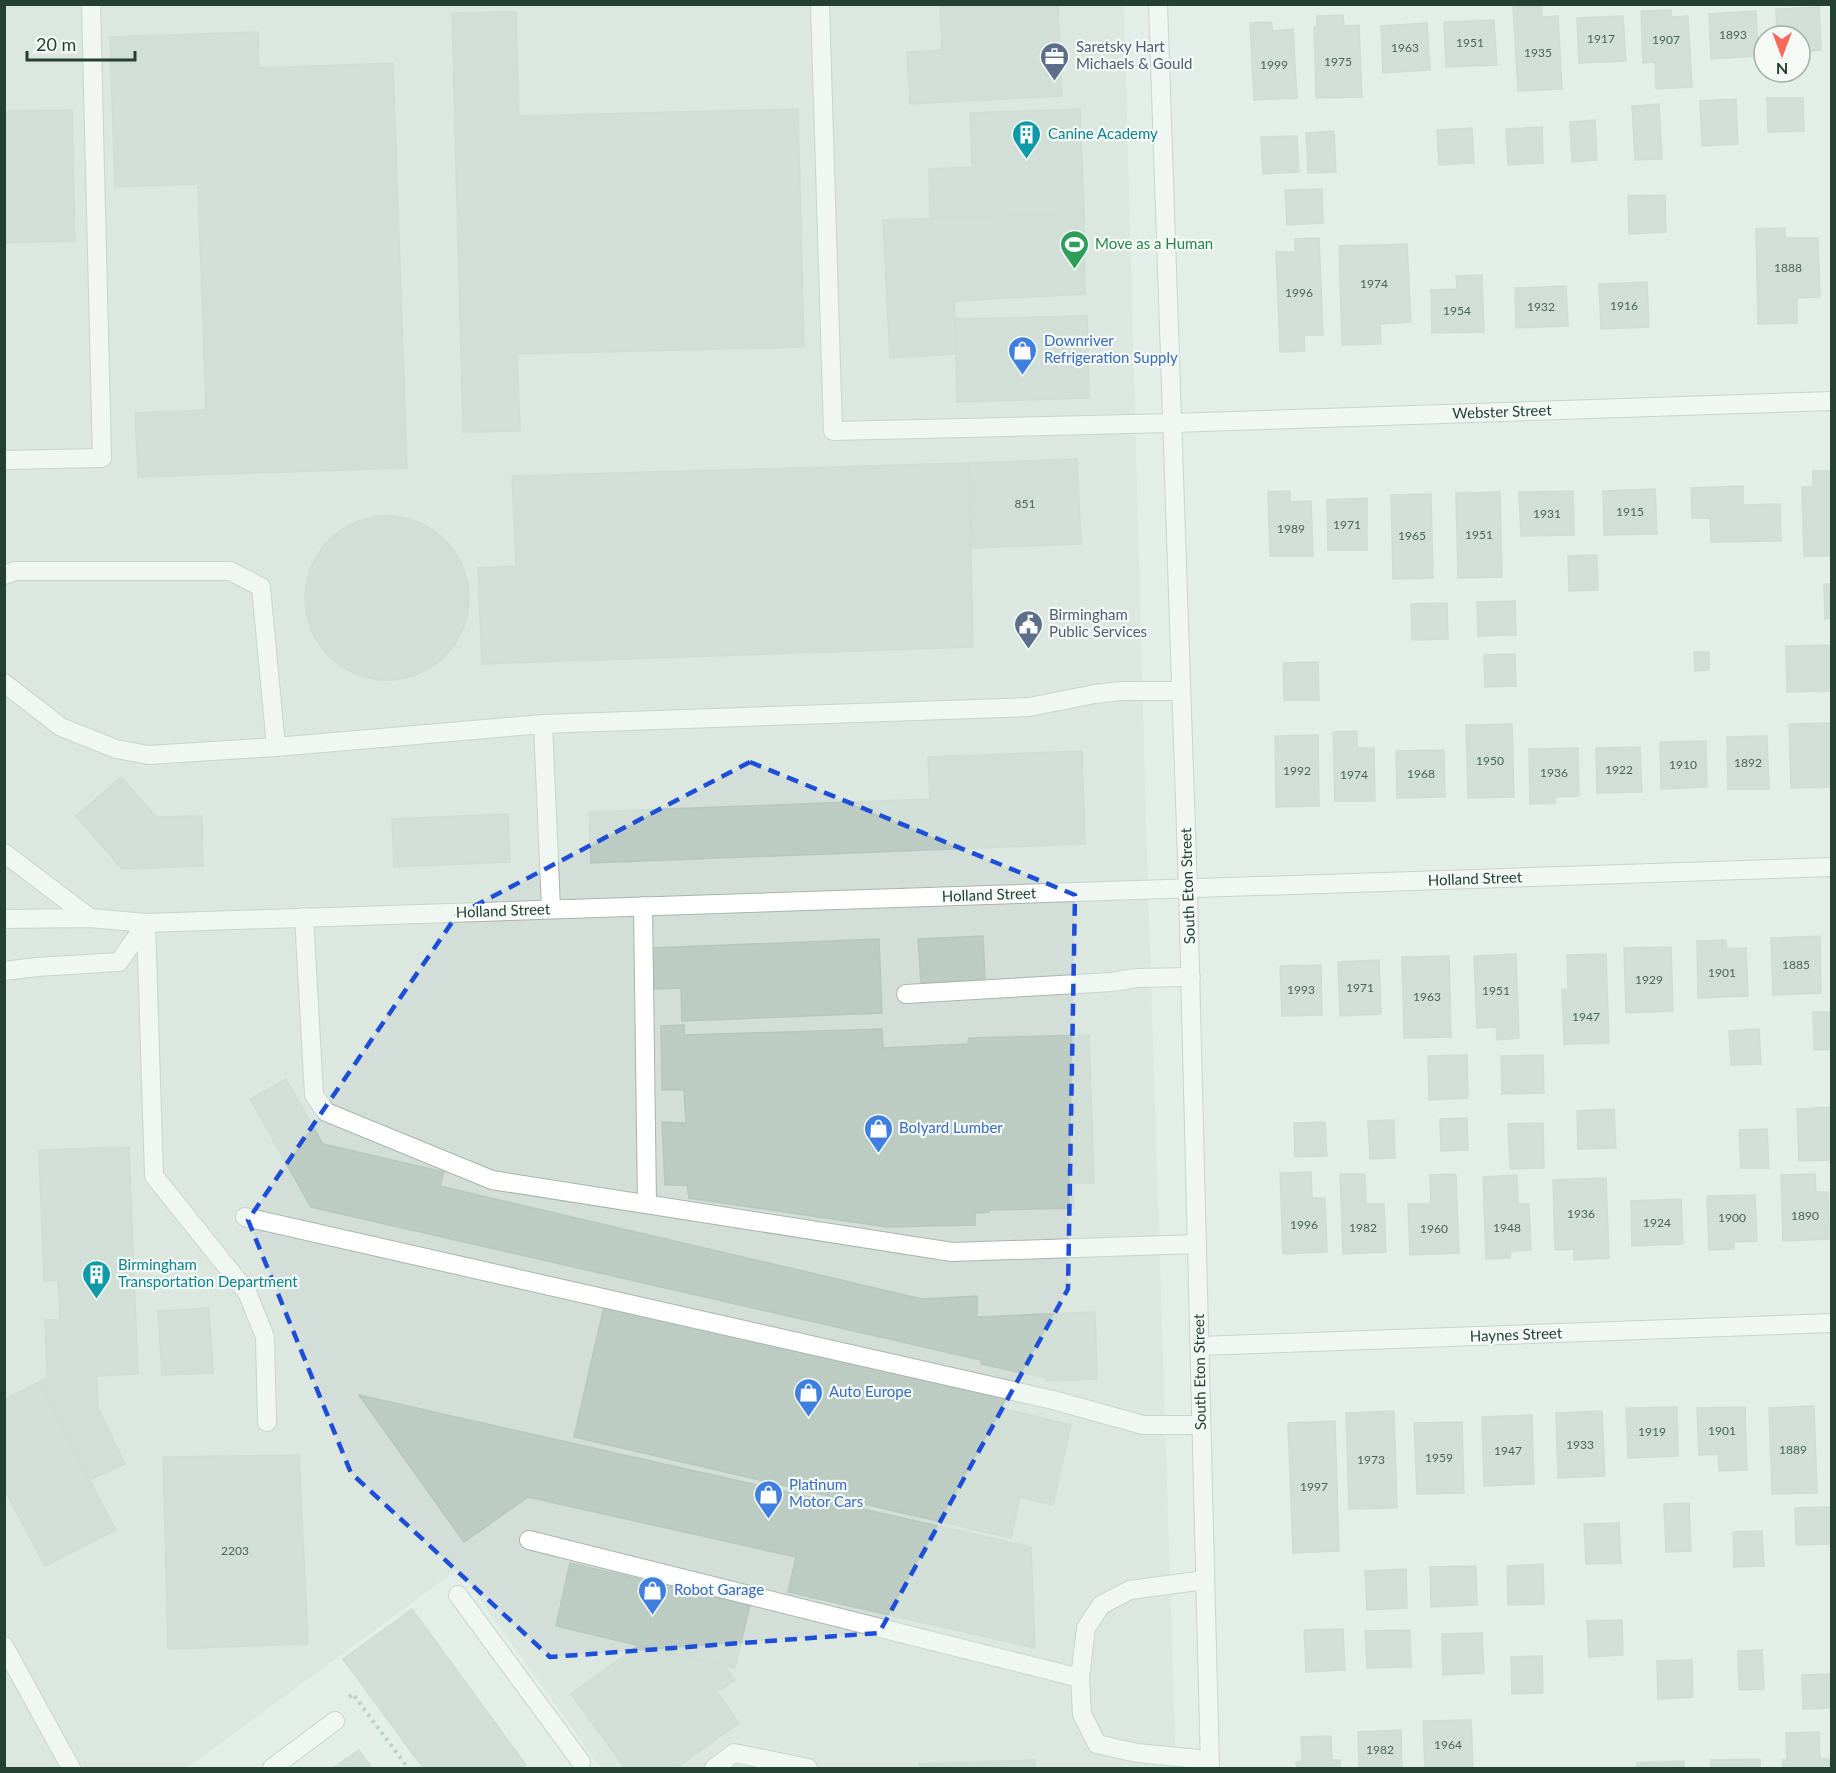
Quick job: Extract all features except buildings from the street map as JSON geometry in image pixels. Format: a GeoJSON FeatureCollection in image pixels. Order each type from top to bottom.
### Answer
{"type":"FeatureCollection","features":[{"type":"Feature","properties":{"kind":"street"},"geometry":{"type":"LineString","coordinates":[[4,460],[102,458],[91,4]]}},
{"type":"Feature","properties":{"kind":"street","name":"Webster Street"},"geometry":{"type":"LineString","coordinates":[[820,4],[833,431],[1172,423],[1832,401]]}},
{"type":"Feature","properties":{"kind":"street","name":"South Eton Street"},"geometry":{"type":"LineString","coordinates":[[1158,4],[1191,977],[1210,1764]]}},
{"type":"Feature","properties":{"kind":"street"},"geometry":{"type":"LineString","coordinates":[[4,575],[15,571],[230,571],[261,587],[276,747]]}},
{"type":"Feature","properties":{"kind":"street"},"geometry":{"type":"LineString","coordinates":[[4,683],[61,727],[116,749],[149,755],[276,747],[543,724],[1029,707],[1113,692],[1181,691]]}},
{"type":"Feature","properties":{"kind":"street"},"geometry":{"type":"LineString","coordinates":[[543,724],[551,909]]}},
{"type":"Feature","properties":{"kind":"street"},"geometry":{"type":"LineString","coordinates":[[4,853],[90,918]]}},
{"type":"Feature","properties":{"kind":"street","name":"Holland Street"},"geometry":{"type":"LineString","coordinates":[[4,919],[90,918],[146,922],[1832,867]]}},
{"type":"Feature","properties":{"kind":"street"},"geometry":{"type":"LineString","coordinates":[[643,906],[646,1204]]}},
{"type":"Feature","properties":{"kind":"street"},"geometry":{"type":"LineString","coordinates":[[304,917],[314,1095],[326,1112],[492,1180],[952,1252],[1197,1245]]}},
{"type":"Feature","properties":{"kind":"street"},"geometry":{"type":"LineString","coordinates":[[4,971],[119,962],[146,922]]}},
{"type":"Feature","properties":{"kind":"street"},"geometry":{"type":"LineString","coordinates":[[146,922],[154,1176],[247,1292],[265,1337],[267,1422]]}},
{"type":"Feature","properties":{"kind":"street"},"geometry":{"type":"LineString","coordinates":[[906,994],[1113,982],[1137,978],[1191,977]]}},
{"type":"Feature","properties":{"kind":"street"},"geometry":{"type":"LineString","coordinates":[[245,1217],[1053,1400],[1143,1425],[1201,1425]]}},
{"type":"Feature","properties":{"kind":"street","name":"Haynes Street"},"geometry":{"type":"LineString","coordinates":[[1200,1346],[1832,1323]]}},
{"type":"Feature","properties":{"kind":"street"},"geometry":{"type":"LineString","coordinates":[[529,1540],[1080,1678]]}},
{"type":"Feature","properties":{"kind":"street"},"geometry":{"type":"LineString","coordinates":[[1205,1580],[1130,1590],[1101,1605],[1086,1628],[1080,1678],[1082,1714],[1097,1744],[1137,1753],[1210,1764]]}},
{"type":"Feature","properties":{"kind":"street"},"geometry":{"type":"LineString","coordinates":[[458,1595],[580,1766]]}},
{"type":"Feature","properties":{"kind":"street"},"geometry":{"type":"LineString","coordinates":[[4,1646],[71,1768]]}},
{"type":"Feature","properties":{"kind":"street"},"geometry":{"type":"LineString","coordinates":[[272,1768],[335,1721]]}},
{"type":"Feature","properties":{"kind":"street"},"geometry":{"type":"LineString","coordinates":[[714,1768],[734,1753],[808,1768]]}},
{"type":"Feature","properties":{"kind":"path"},"geometry":{"type":"LineString","coordinates":[[346,1700],[353,1694],[408,1768]]}},
{"type":"Feature","properties":{"kind":"highlighted area"},"geometry":{"type":"Polygon","coordinates":[[[750,762],[1075,895],[1068,1289],[879,1633],[550,1657],[351,1473],[248,1220],[457,915],[750,762]]]}},
{"type":"Feature","properties":{"kind":"shaded area"},"geometry":{"type":"Polygon","coordinates":[[[5,5],[1124,5],[1146,823],[1176,1768],[601,1768],[458,1569],[187,1768],[5,1768],[5,5]]]}},
{"type":"Feature","properties":{"kind":"place","name":"Saretsky Hart Michaels & Gould"},"geometry":{"type":"Point","coordinates":[1055,82]}},
{"type":"Feature","properties":{"kind":"place","name":"Canine Academy"},"geometry":{"type":"Point","coordinates":[1027,160]}},
{"type":"Feature","properties":{"kind":"place","name":"Move as a Human"},"geometry":{"type":"Point","coordinates":[1074,270]}},
{"type":"Feature","properties":{"kind":"place","name":"Downriver Refrigeration Supply"},"geometry":{"type":"Point","coordinates":[1023,376]}},
{"type":"Feature","properties":{"kind":"place","name":"Birmingham Public Services"},"geometry":{"type":"Point","coordinates":[1028,650]}},
{"type":"Feature","properties":{"kind":"place","name":"Bolyard Lumber"},"geometry":{"type":"Point","coordinates":[878,1154]}},
{"type":"Feature","properties":{"kind":"place","name":"Birmingham Transportation Department"},"geometry":{"type":"Point","coordinates":[97,1300]}},
{"type":"Feature","properties":{"kind":"place","name":"Auto Europe"},"geometry":{"type":"Point","coordinates":[808,1418]}},
{"type":"Feature","properties":{"kind":"place","name":"Platinum Motor Cars"},"geometry":{"type":"Point","coordinates":[768,1520]}},
{"type":"Feature","properties":{"kind":"place","name":"Robot Garage"},"geometry":{"type":"Point","coordinates":[653,1616]}}]}
